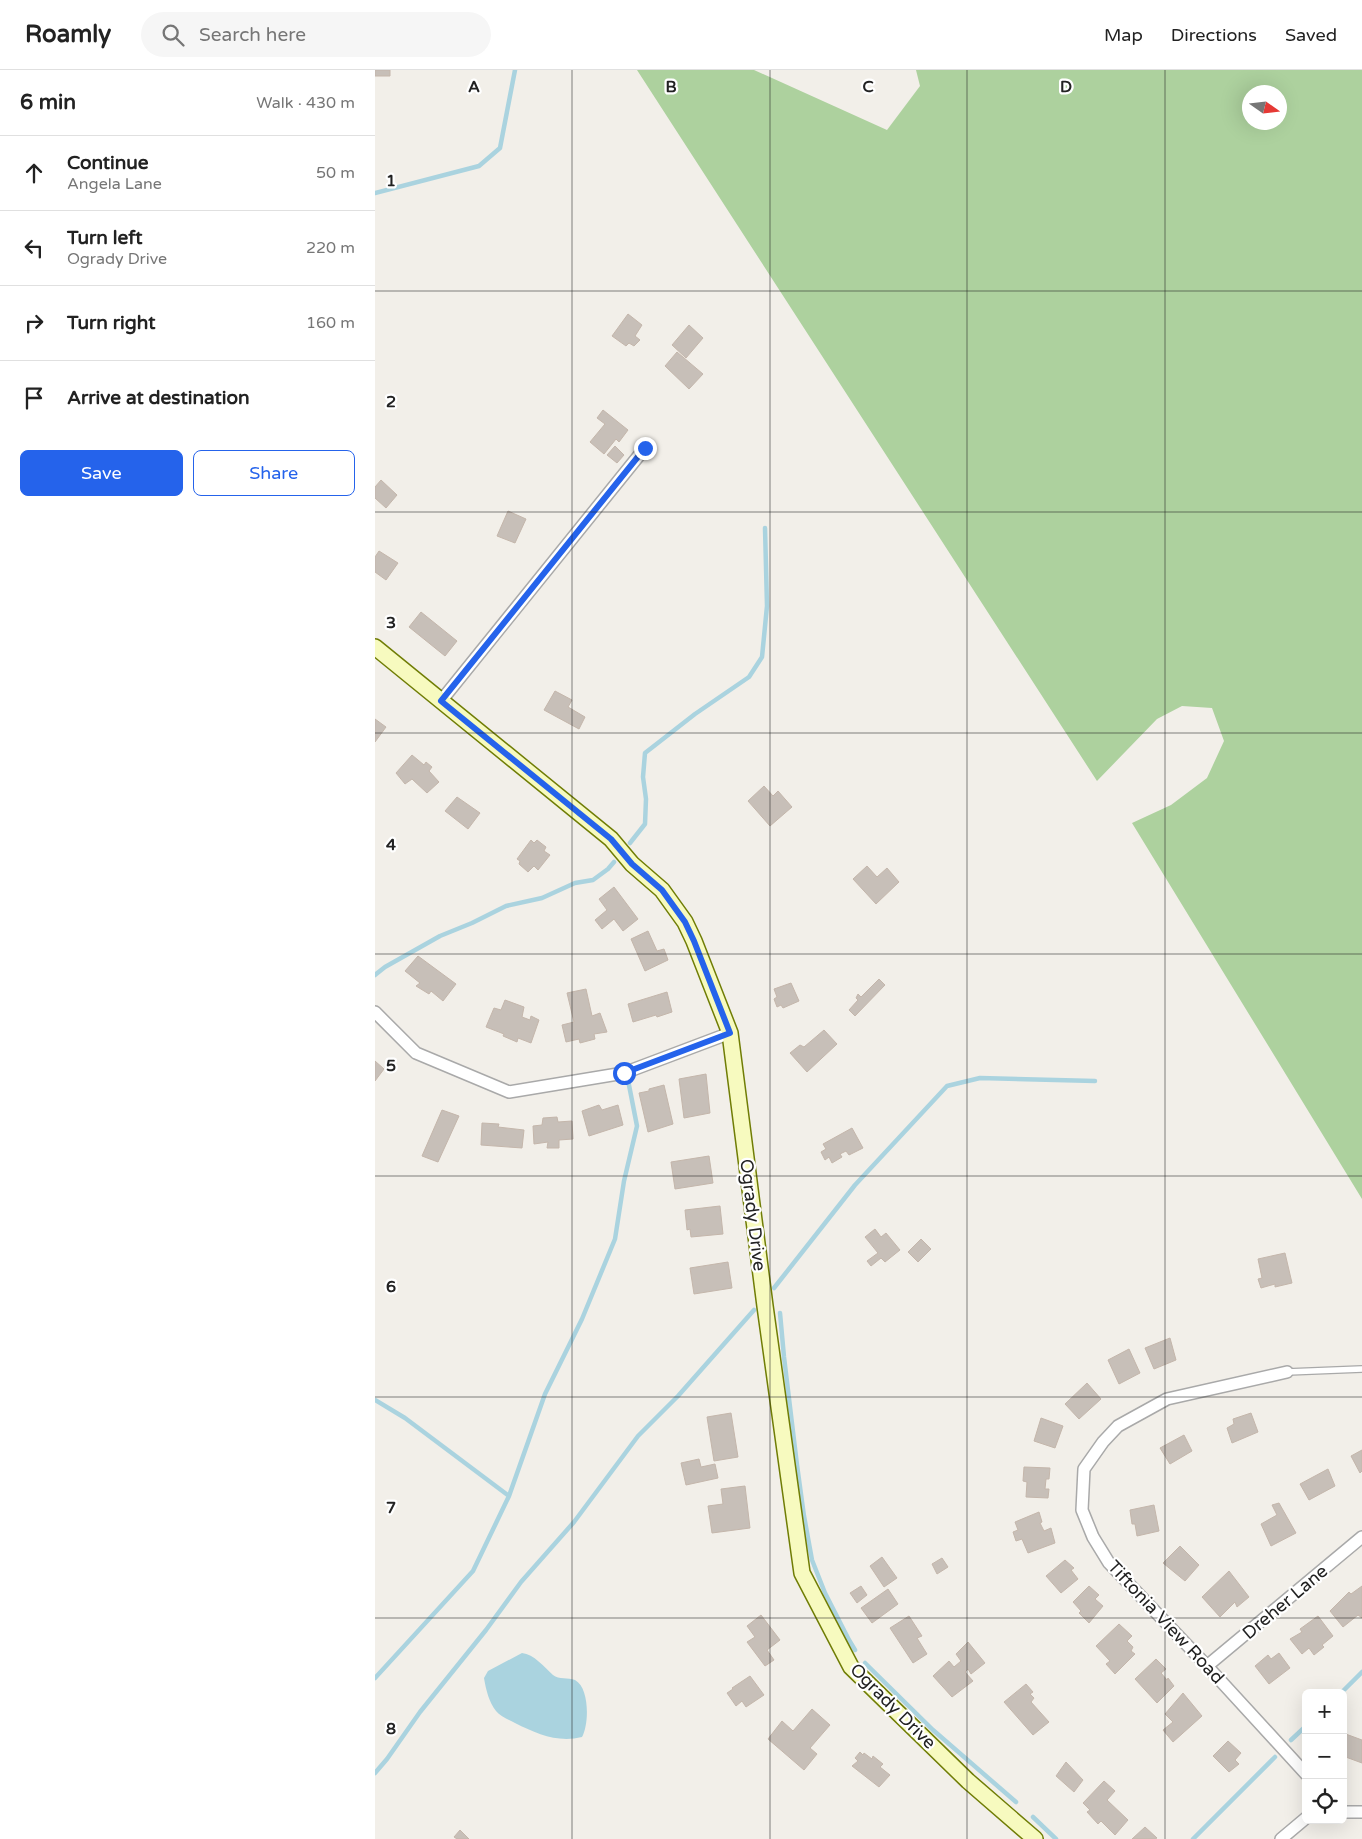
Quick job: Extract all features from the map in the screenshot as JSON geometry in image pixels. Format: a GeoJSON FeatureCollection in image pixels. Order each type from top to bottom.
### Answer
{"type":"FeatureCollection","features":[{"type":"Feature","properties":{"kind":"street"},"geometry":{"type":"LineString","coordinates":[[441,701],[645,448]]}},
{"type":"Feature","properties":{"kind":"street","name":"Ogrady Drive"},"geometry":{"type":"LineString","coordinates":[[375,647],[611,839],[632,864],[662,890],[685,922],[730,1033],[802,1573],[851,1667],[968,1781],[1035,1839]]}},
{"type":"Feature","properties":{"kind":"street"},"geometry":{"type":"LineString","coordinates":[[375,1012],[416,1053],[509,1092],[624,1073],[730,1033]]}},
{"type":"Feature","properties":{"kind":"street","name":"Tiftonia View Road"},"geometry":{"type":"LineString","coordinates":[[1287,1372],[1167,1399],[1118,1426],[1103,1442],[1085,1469],[1082,1510],[1093,1537],[1109,1563],[1302,1770]]}},
{"type":"Feature","properties":{"kind":"street","name":"Dreher Lane"},"geometry":{"type":"LineString","coordinates":[[1207,1666],[1362,1537]]}},
{"type":"Feature","properties":{"kind":"street"},"geometry":{"type":"LineString","coordinates":[[1347,1812],[1362,1812]]}},
{"type":"Feature","properties":{"kind":"street"},"geometry":{"type":"LineString","coordinates":[[1281,1839],[1302,1821]]}},
{"type":"Feature","properties":{"kind":"lane"},"geometry":{"type":"LineString","coordinates":[[1287,1372],[1362,1369]]}},
{"type":"Feature","properties":{"kind":"green space"},"geometry":{"type":"Polygon","coordinates":[[[637,70],[754,70],[887,130],[920,86],[916,70],[1362,70],[1362,1199],[1132,823],[1171,805],[1207,778],[1224,741],[1212,708],[1182,706],[1157,719],[1097,781],[637,70]]]}},
{"type":"Feature","properties":{"kind":"water"},"geometry":{"type":"Polygon","coordinates":[[[522,1653],[535,1658],[555,1677],[572,1679],[580,1684],[586,1698],[587,1707],[586,1724],[582,1737],[573,1739],[556,1738],[531,1731],[502,1716],[491,1704],[484,1678],[488,1671],[522,1653]]]}},
{"type":"Feature","properties":{"kind":"building"},"geometry":{"type":"Polygon","coordinates":[[[375,70],[390,70],[390,76],[375,76],[375,70]]]}},
{"type":"Feature","properties":{"kind":"building"},"geometry":{"type":"Polygon","coordinates":[[[628,314],[642,325],[635,336],[640,340],[634,346],[629,343],[626,346],[612,336],[628,314]]]}},
{"type":"Feature","properties":{"kind":"building"},"geometry":{"type":"Polygon","coordinates":[[[689,325],[703,338],[686,358],[672,345],[689,325]]]}},
{"type":"Feature","properties":{"kind":"building"},"geometry":{"type":"Polygon","coordinates":[[[677,352],[703,374],[689,389],[665,366],[677,352]]]}},
{"type":"Feature","properties":{"kind":"building"},"geometry":{"type":"Polygon","coordinates":[[[603,410],[628,430],[619,442],[616,439],[604,454],[590,442],[605,424],[597,418],[603,410]]]}},
{"type":"Feature","properties":{"kind":"building"},"geometry":{"type":"Polygon","coordinates":[[[615,446],[624,455],[617,463],[607,455],[615,446]]]}},
{"type":"Feature","properties":{"kind":"building"},"geometry":{"type":"Polygon","coordinates":[[[381,480],[397,495],[386,508],[375,498],[375,487],[381,480]]]}},
{"type":"Feature","properties":{"kind":"building"},"geometry":{"type":"Polygon","coordinates":[[[508,511],[526,519],[515,543],[497,536],[508,511]]]}},
{"type":"Feature","properties":{"kind":"building"},"geometry":{"type":"Polygon","coordinates":[[[379,551],[398,563],[386,580],[375,572],[375,557],[379,551]]]}},
{"type":"Feature","properties":{"kind":"building"},"geometry":{"type":"Polygon","coordinates":[[[421,612],[457,641],[445,656],[409,627],[421,612]]]}},
{"type":"Feature","properties":{"kind":"building"},"geometry":{"type":"Polygon","coordinates":[[[555,691],[572,700],[568,707],[585,717],[579,729],[544,710],[555,691]]]}},
{"type":"Feature","properties":{"kind":"building"},"geometry":{"type":"Polygon","coordinates":[[[375,719],[386,727],[375,742],[375,719]]]}},
{"type":"Feature","properties":{"kind":"building"},"geometry":{"type":"Polygon","coordinates":[[[412,755],[424,765],[426,762],[432,767],[429,771],[439,782],[427,793],[412,779],[405,784],[396,773],[412,755]]]}},
{"type":"Feature","properties":{"kind":"building"},"geometry":{"type":"Polygon","coordinates":[[[764,786],[773,796],[778,791],[792,807],[770,826],[748,801],[764,786]]]}},
{"type":"Feature","properties":{"kind":"building"},"geometry":{"type":"Polygon","coordinates":[[[457,797],[480,813],[468,829],[445,811],[457,797]]]}},
{"type":"Feature","properties":{"kind":"building"},"geometry":{"type":"Polygon","coordinates":[[[531,840],[534,843],[537,840],[546,847],[544,851],[550,855],[538,870],[534,866],[528,872],[519,864],[520,861],[517,859],[531,840]]]}},
{"type":"Feature","properties":{"kind":"building"},"geometry":{"type":"Polygon","coordinates":[[[867,866],[877,877],[887,868],[899,882],[876,904],[853,879],[867,866]]]}},
{"type":"Feature","properties":{"kind":"building"},"geometry":{"type":"Polygon","coordinates":[[[614,887],[638,919],[623,931],[614,919],[602,929],[595,920],[607,910],[599,899],[614,887]]]}},
{"type":"Feature","properties":{"kind":"building"},"geometry":{"type":"Polygon","coordinates":[[[648,931],[657,951],[664,949],[668,960],[645,971],[631,939],[648,931]]]}},
{"type":"Feature","properties":{"kind":"building"},"geometry":{"type":"Polygon","coordinates":[[[418,956],[456,984],[443,1001],[431,991],[429,994],[416,986],[420,983],[405,971],[418,956]]]}},
{"type":"Feature","properties":{"kind":"building"},"geometry":{"type":"Polygon","coordinates":[[[879,979],[885,985],[855,1016],[849,1010],[858,1000],[856,998],[858,994],[861,997],[879,979]]]}},
{"type":"Feature","properties":{"kind":"building"},"geometry":{"type":"Polygon","coordinates":[[[791,983],[799,1001],[783,1008],[781,1005],[777,1007],[774,999],[777,997],[774,989],[791,983]]]}},
{"type":"Feature","properties":{"kind":"building"},"geometry":{"type":"Polygon","coordinates":[[[586,989],[592,1016],[600,1013],[607,1032],[594,1034],[595,1039],[580,1043],[579,1039],[566,1042],[562,1025],[574,1022],[567,993],[586,989]]]}},
{"type":"Feature","properties":{"kind":"building"},"geometry":{"type":"Polygon","coordinates":[[[667,992],[672,1012],[633,1022],[628,1004],[667,992]]]}},
{"type":"Feature","properties":{"kind":"building"},"geometry":{"type":"Polygon","coordinates":[[[505,1000],[524,1007],[522,1017],[530,1020],[531,1016],[539,1020],[531,1043],[518,1038],[517,1042],[503,1036],[504,1034],[486,1027],[494,1008],[501,1010],[505,1000]]]}},
{"type":"Feature","properties":{"kind":"building"},"geometry":{"type":"Polygon","coordinates":[[[824,1030],[837,1044],[807,1072],[790,1053],[800,1045],[804,1047],[824,1030]]]}},
{"type":"Feature","properties":{"kind":"building"},"geometry":{"type":"Polygon","coordinates":[[[375,1061],[384,1069],[375,1081],[375,1061]]]}},
{"type":"Feature","properties":{"kind":"building"},"geometry":{"type":"Polygon","coordinates":[[[706,1074],[710,1113],[684,1118],[679,1079],[706,1074]]]}},
{"type":"Feature","properties":{"kind":"building"},"geometry":{"type":"Polygon","coordinates":[[[664,1085],[673,1124],[648,1132],[639,1093],[664,1085]]]}},
{"type":"Feature","properties":{"kind":"building"},"geometry":{"type":"Polygon","coordinates":[[[599,1105],[602,1110],[618,1105],[623,1125],[589,1136],[582,1111],[599,1105]]]}},
{"type":"Feature","properties":{"kind":"building"},"geometry":{"type":"Polygon","coordinates":[[[442,1110],[459,1116],[438,1162],[422,1156],[442,1110]]]}},
{"type":"Feature","properties":{"kind":"building"},"geometry":{"type":"Polygon","coordinates":[[[557,1117],[558,1122],[572,1121],[573,1139],[559,1140],[559,1148],[547,1148],[548,1142],[534,1144],[533,1126],[542,1125],[543,1118],[557,1117]]]}},
{"type":"Feature","properties":{"kind":"building"},"geometry":{"type":"Polygon","coordinates":[[[482,1123],[499,1124],[498,1127],[524,1130],[522,1148],[481,1145],[482,1123]]]}},
{"type":"Feature","properties":{"kind":"building"},"geometry":{"type":"Polygon","coordinates":[[[852,1128],[863,1148],[849,1155],[846,1151],[840,1154],[842,1157],[832,1163],[829,1157],[825,1160],[821,1152],[826,1149],[823,1144],[852,1128]]]}},
{"type":"Feature","properties":{"kind":"building"},"geometry":{"type":"Polygon","coordinates":[[[709,1156],[713,1183],[675,1189],[671,1162],[709,1156]]]}},
{"type":"Feature","properties":{"kind":"building"},"geometry":{"type":"Polygon","coordinates":[[[720,1206],[723,1234],[691,1237],[690,1229],[687,1230],[685,1210],[720,1206]]]}},
{"type":"Feature","properties":{"kind":"building"},"geometry":{"type":"Polygon","coordinates":[[[875,1229],[881,1237],[886,1233],[900,1250],[885,1262],[881,1258],[871,1266],[867,1261],[878,1253],[865,1237],[875,1229]]]}},
{"type":"Feature","properties":{"kind":"building"},"geometry":{"type":"Polygon","coordinates":[[[921,1239],[931,1249],[918,1262],[908,1252],[921,1239]]]}},
{"type":"Feature","properties":{"kind":"building"},"geometry":{"type":"Polygon","coordinates":[[[1285,1253],[1292,1283],[1275,1287],[1275,1284],[1261,1288],[1258,1279],[1262,1278],[1258,1259],[1285,1253]]]}},
{"type":"Feature","properties":{"kind":"building"},"geometry":{"type":"Polygon","coordinates":[[[728,1262],[732,1288],[694,1294],[690,1268],[728,1262]]]}},
{"type":"Feature","properties":{"kind":"building"},"geometry":{"type":"Polygon","coordinates":[[[1170,1338],[1176,1360],[1154,1369],[1145,1348],[1170,1338]]]}},
{"type":"Feature","properties":{"kind":"building"},"geometry":{"type":"Polygon","coordinates":[[[1129,1349],[1140,1373],[1119,1384],[1108,1360],[1129,1349]]]}},
{"type":"Feature","properties":{"kind":"building"},"geometry":{"type":"Polygon","coordinates":[[[1087,1383],[1101,1399],[1079,1419],[1065,1404],[1087,1383]]]}},
{"type":"Feature","properties":{"kind":"building"},"geometry":{"type":"Polygon","coordinates":[[[731,1413],[738,1457],[714,1461],[707,1417],[731,1413]]]}},
{"type":"Feature","properties":{"kind":"building"},"geometry":{"type":"Polygon","coordinates":[[[1251,1413],[1258,1432],[1232,1443],[1227,1428],[1234,1424],[1233,1419],[1251,1413]]]}},
{"type":"Feature","properties":{"kind":"building"},"geometry":{"type":"Polygon","coordinates":[[[1041,1418],[1063,1426],[1055,1448],[1034,1441],[1041,1418]]]}},
{"type":"Feature","properties":{"kind":"building"},"geometry":{"type":"Polygon","coordinates":[[[1184,1435],[1192,1451],[1170,1464],[1160,1448],[1184,1435]]]}},
{"type":"Feature","properties":{"kind":"building"},"geometry":{"type":"Polygon","coordinates":[[[1362,1450],[1362,1471],[1360,1473],[1351,1456],[1362,1450]]]}},
{"type":"Feature","properties":{"kind":"building"},"geometry":{"type":"Polygon","coordinates":[[[699,1459],[701,1467],[715,1464],[718,1478],[686,1485],[681,1463],[699,1459]]]}},
{"type":"Feature","properties":{"kind":"building"},"geometry":{"type":"Polygon","coordinates":[[[1024,1467],[1050,1468],[1049,1479],[1046,1479],[1045,1489],[1049,1489],[1048,1498],[1026,1497],[1027,1482],[1023,1481],[1024,1467]]]}},
{"type":"Feature","properties":{"kind":"building"},"geometry":{"type":"Polygon","coordinates":[[[1328,1469],[1335,1486],[1309,1500],[1300,1484],[1328,1469]]]}},
{"type":"Feature","properties":{"kind":"building"},"geometry":{"type":"Polygon","coordinates":[[[745,1486],[750,1528],[712,1533],[708,1506],[723,1504],[721,1489],[745,1486]]]}},
{"type":"Feature","properties":{"kind":"building"},"geometry":{"type":"Polygon","coordinates":[[[1279,1503],[1296,1533],[1271,1546],[1261,1524],[1277,1515],[1272,1505],[1279,1503]]]}},
{"type":"Feature","properties":{"kind":"building"},"geometry":{"type":"Polygon","coordinates":[[[1154,1505],[1159,1531],[1137,1536],[1135,1524],[1132,1524],[1130,1510],[1154,1505]]]}},
{"type":"Feature","properties":{"kind":"building"},"geometry":{"type":"Polygon","coordinates":[[[1039,1512],[1042,1522],[1040,1523],[1044,1531],[1051,1528],[1055,1543],[1028,1553],[1022,1539],[1016,1541],[1013,1532],[1018,1530],[1015,1522],[1039,1512]]]}},
{"type":"Feature","properties":{"kind":"building"},"geometry":{"type":"Polygon","coordinates":[[[1180,1546],[1199,1565],[1185,1581],[1163,1563],[1180,1546]]]}},
{"type":"Feature","properties":{"kind":"building"},"geometry":{"type":"Polygon","coordinates":[[[882,1557],[897,1578],[884,1587],[870,1566],[882,1557]]]}},
{"type":"Feature","properties":{"kind":"building"},"geometry":{"type":"Polygon","coordinates":[[[942,1558],[948,1567],[937,1574],[932,1564],[942,1558]]]}},
{"type":"Feature","properties":{"kind":"building"},"geometry":{"type":"Polygon","coordinates":[[[1065,1560],[1074,1568],[1071,1570],[1078,1579],[1061,1593],[1046,1576],[1065,1560]]]}},
{"type":"Feature","properties":{"kind":"building"},"geometry":{"type":"Polygon","coordinates":[[[1229,1571],[1249,1597],[1237,1607],[1235,1602],[1220,1617],[1202,1597],[1229,1571]]]}},
{"type":"Feature","properties":{"kind":"building"},"geometry":{"type":"Polygon","coordinates":[[[861,1586],[867,1595],[857,1603],[850,1593],[861,1586]]]}},
{"type":"Feature","properties":{"kind":"building"},"geometry":{"type":"Polygon","coordinates":[[[1089,1586],[1099,1595],[1095,1599],[1103,1606],[1089,1623],[1079,1613],[1081,1611],[1073,1602],[1089,1586]]]}},
{"type":"Feature","properties":{"kind":"building"},"geometry":{"type":"Polygon","coordinates":[[[1362,1586],[1362,1618],[1358,1615],[1343,1627],[1330,1611],[1349,1592],[1351,1594],[1362,1586]]]}},
{"type":"Feature","properties":{"kind":"building"},"geometry":{"type":"Polygon","coordinates":[[[888,1589],[898,1604],[872,1623],[861,1608],[888,1589]]]}},
{"type":"Feature","properties":{"kind":"building"},"geometry":{"type":"Polygon","coordinates":[[[761,1615],[780,1640],[767,1650],[774,1660],[765,1666],[747,1642],[755,1637],[747,1626],[761,1615]]]}},
{"type":"Feature","properties":{"kind":"building"},"geometry":{"type":"Polygon","coordinates":[[[909,1616],[922,1636],[917,1638],[927,1654],[913,1663],[890,1628],[909,1616]]]}},
{"type":"Feature","properties":{"kind":"building"},"geometry":{"type":"Polygon","coordinates":[[[1318,1616],[1333,1636],[1314,1655],[1309,1648],[1302,1654],[1290,1639],[1302,1632],[1300,1629],[1318,1616]]]}},
{"type":"Feature","properties":{"kind":"building"},"geometry":{"type":"Polygon","coordinates":[[[1119,1624],[1132,1636],[1127,1641],[1133,1647],[1131,1651],[1135,1654],[1115,1674],[1106,1664],[1110,1661],[1096,1646],[1119,1624]]]}},
{"type":"Feature","properties":{"kind":"building"},"geometry":{"type":"Polygon","coordinates":[[[968,1642],[985,1663],[971,1674],[968,1669],[965,1672],[973,1681],[952,1697],[933,1676],[949,1661],[954,1667],[961,1661],[956,1654],[968,1642]]]}},
{"type":"Feature","properties":{"kind":"building"},"geometry":{"type":"Polygon","coordinates":[[[1279,1653],[1290,1668],[1269,1684],[1255,1666],[1268,1655],[1271,1659],[1279,1653]]]}},
{"type":"Feature","properties":{"kind":"building"},"geometry":{"type":"Polygon","coordinates":[[[1156,1659],[1166,1669],[1161,1673],[1174,1686],[1157,1703],[1135,1679],[1156,1659]]]}},
{"type":"Feature","properties":{"kind":"building"},"geometry":{"type":"Polygon","coordinates":[[[750,1676],[764,1695],[746,1707],[742,1701],[736,1706],[727,1693],[750,1676]]]}},
{"type":"Feature","properties":{"kind":"building"},"geometry":{"type":"Polygon","coordinates":[[[1026,1684],[1033,1692],[1030,1694],[1034,1698],[1031,1702],[1049,1722],[1033,1735],[1004,1702],[1026,1684]]]}},
{"type":"Feature","properties":{"kind":"building"},"geometry":{"type":"Polygon","coordinates":[[[1183,1693],[1202,1716],[1173,1742],[1163,1730],[1173,1722],[1165,1714],[1183,1693]]]}},
{"type":"Feature","properties":{"kind":"building"},"geometry":{"type":"Polygon","coordinates":[[[812,1709],[830,1725],[810,1748],[817,1754],[804,1770],[768,1739],[782,1721],[793,1731],[812,1709]]]}},
{"type":"Feature","properties":{"kind":"building"},"geometry":{"type":"Polygon","coordinates":[[[1347,1734],[1362,1740],[1362,1763],[1347,1757],[1347,1734]]]}},
{"type":"Feature","properties":{"kind":"building"},"geometry":{"type":"Polygon","coordinates":[[[1228,1741],[1241,1753],[1235,1760],[1239,1764],[1229,1772],[1213,1756],[1228,1741]]]}},
{"type":"Feature","properties":{"kind":"building"},"geometry":{"type":"Polygon","coordinates":[[[860,1752],[872,1759],[873,1756],[883,1764],[880,1767],[890,1775],[879,1787],[852,1766],[858,1761],[855,1758],[860,1752]]]}},
{"type":"Feature","properties":{"kind":"building"},"geometry":{"type":"Polygon","coordinates":[[[1066,1762],[1083,1780],[1074,1792],[1056,1776],[1066,1762]]]}},
{"type":"Feature","properties":{"kind":"building"},"geometry":{"type":"Polygon","coordinates":[[[1104,1781],[1115,1791],[1107,1800],[1128,1820],[1115,1835],[1101,1821],[1098,1824],[1087,1812],[1090,1810],[1083,1803],[1104,1781]]]}},
{"type":"Feature","properties":{"kind":"building"},"geometry":{"type":"Polygon","coordinates":[[[1145,1827],[1157,1838],[1132,1839],[1145,1827]]]}},
{"type":"Feature","properties":{"kind":"building"},"geometry":{"type":"Polygon","coordinates":[[[460,1830],[469,1839],[457,1839],[454,1837],[460,1830]]]}},
{"type":"Feature","properties":{"kind":"waterway"},"geometry":{"type":"LineString","coordinates":[[375,193],[479,166],[500,148],[515,70]]}},
{"type":"Feature","properties":{"kind":"waterway"},"geometry":{"type":"LineString","coordinates":[[630,843],[645,824],[646,799],[643,777],[645,753],[695,714],[749,677],[762,657],[767,606],[765,528]]}},
{"type":"Feature","properties":{"kind":"waterway"},"geometry":{"type":"LineString","coordinates":[[375,975],[385,967],[440,936],[506,906],[542,898],[575,883],[593,880],[614,862]]}},
{"type":"Feature","properties":{"kind":"waterway"},"geometry":{"type":"LineString","coordinates":[[774,1288],[855,1185],[947,1086],[980,1078],[1095,1081]]}},
{"type":"Feature","properties":{"kind":"waterway"},"geometry":{"type":"LineString","coordinates":[[509,1496],[545,1394],[582,1319],[615,1239],[624,1181],[637,1126],[628,1080]]}},
{"type":"Feature","properties":{"kind":"waterway"},"geometry":{"type":"LineString","coordinates":[[375,1773],[521,1582],[574,1522],[638,1436],[678,1396],[754,1310]]}},
{"type":"Feature","properties":{"kind":"waterway"},"geometry":{"type":"LineString","coordinates":[[780,1313],[797,1465],[812,1560],[825,1593],[855,1650]]}},
{"type":"Feature","properties":{"kind":"waterway"},"geometry":{"type":"LineString","coordinates":[[375,1400],[405,1418],[509,1496],[473,1571],[375,1678]]}},
{"type":"Feature","properties":{"kind":"waterway"},"geometry":{"type":"LineString","coordinates":[[865,1663],[933,1730],[1016,1802]]}},
{"type":"Feature","properties":{"kind":"waterway"},"geometry":{"type":"LineString","coordinates":[[1345,1689],[1362,1672]]}},
{"type":"Feature","properties":{"kind":"waterway"},"geometry":{"type":"LineString","coordinates":[[1291,1740],[1302,1730]]}},
{"type":"Feature","properties":{"kind":"waterway"},"geometry":{"type":"LineString","coordinates":[[1193,1839],[1275,1757]]}},
{"type":"Feature","properties":{"kind":"waterway"},"geometry":{"type":"LineString","coordinates":[[1033,1817],[1056,1839]]}},
{"type":"Feature","properties":{"kind":"route"},"geometry":{"type":"LineString","coordinates":[[624,1073],[730,1033],[685,922],[662,890],[632,864],[611,839],[441,701],[645,448]]}}]}
